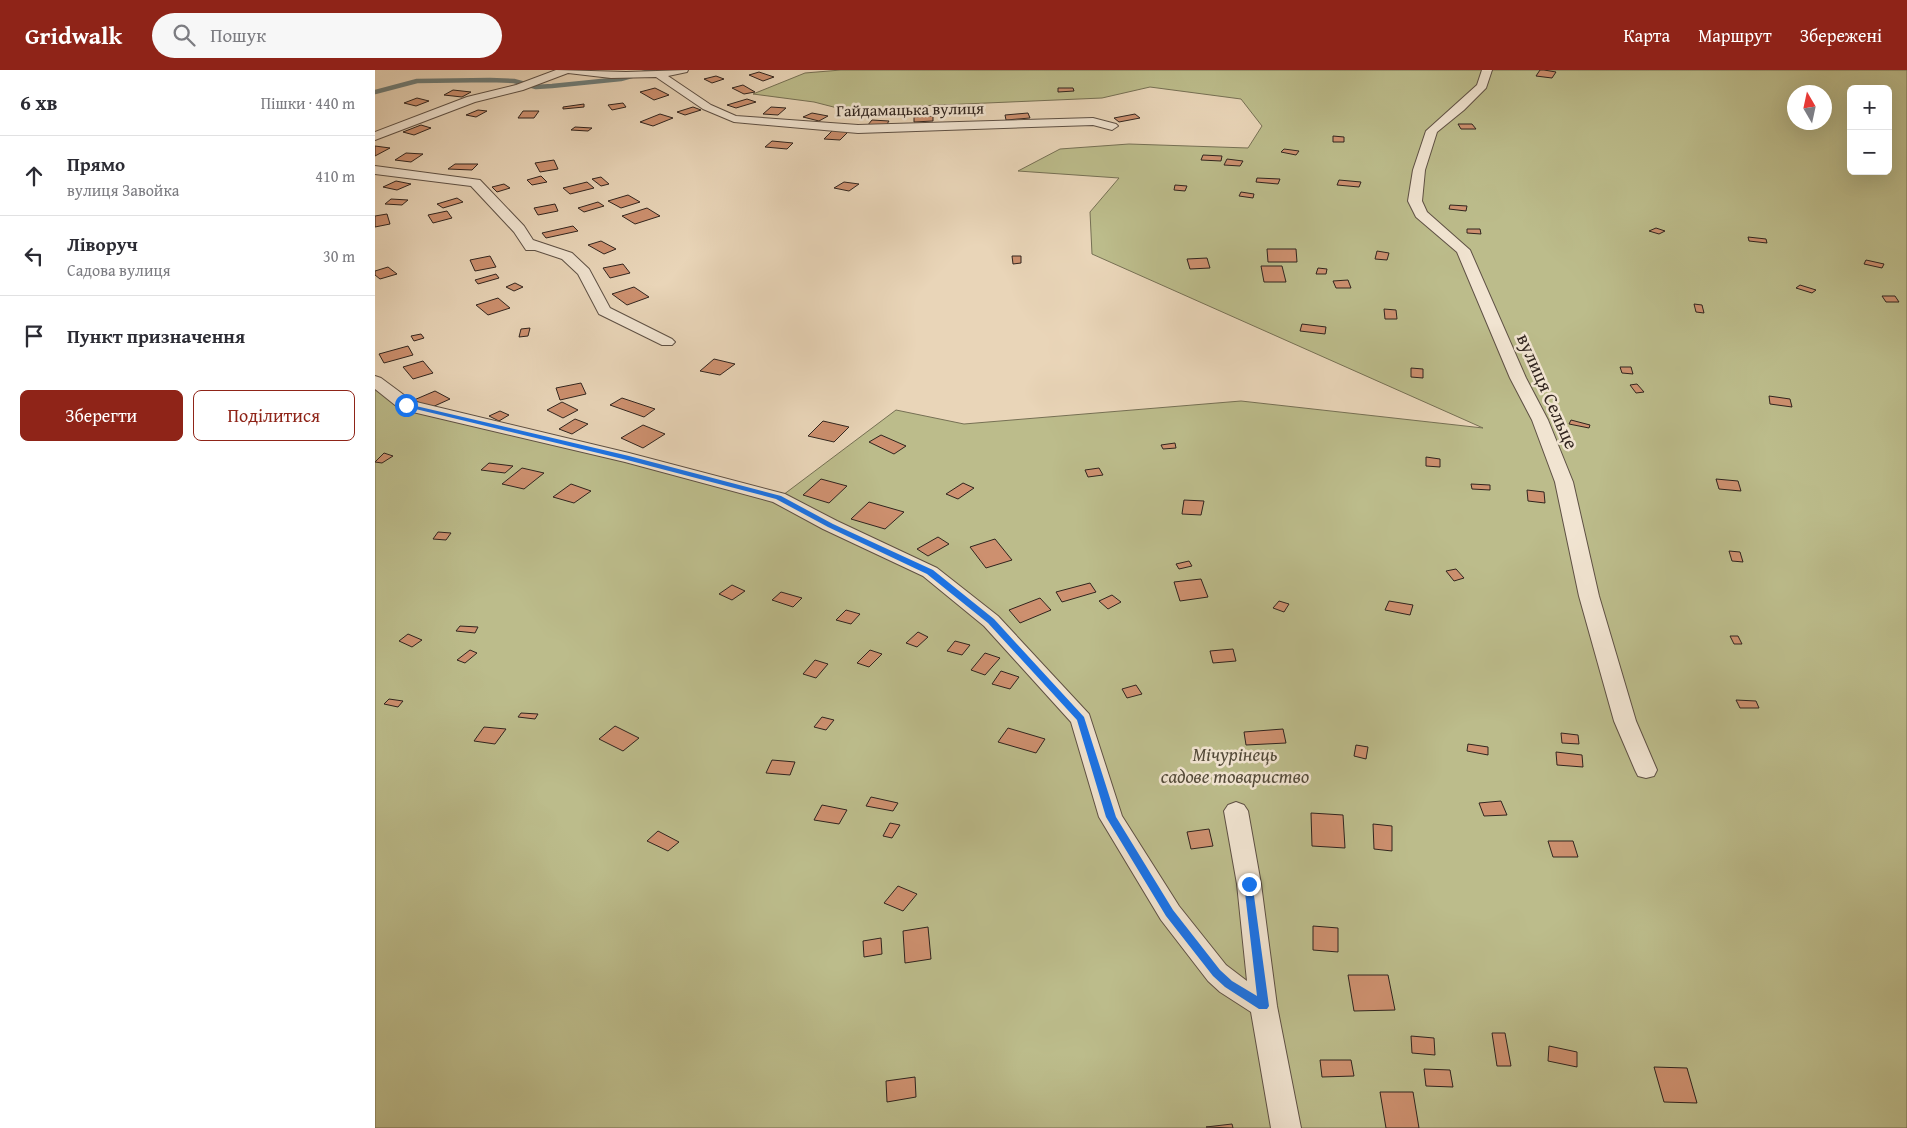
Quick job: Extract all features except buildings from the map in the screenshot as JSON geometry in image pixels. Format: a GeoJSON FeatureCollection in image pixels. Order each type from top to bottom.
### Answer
{"type":"FeatureCollection","features":[{"type":"Feature","properties":{"kind":"street"},"geometry":{"type":"LineString","coordinates":[[375,136],[471,99],[519,88],[567,70],[633,75],[659,74],[683,70]]}},
{"type":"Feature","properties":{"kind":"street","name":"вулиця Сельце"},"geometry":{"type":"LineString","coordinates":[[1487,70],[1482,86],[1460,108],[1432,131],[1419,170],[1415,201],[1421,214],[1463,250],[1522,386],[1540,420],[1564,482],[1589,596],[1625,721],[1646,770]]}},
{"type":"Feature","properties":{"kind":"street","name":"Гайдамацька вулиця"},"geometry":{"type":"LineString","coordinates":[[659,74],[707,107],[734,118],[858,129],[1093,121],[1112,126]]}},
{"type":"Feature","properties":{"kind":"street"},"geometry":{"type":"LineString","coordinates":[[375,170],[475,183],[519,229],[529,245],[567,256],[585,272],[604,311],[667,342]]}},
{"type":"Feature","properties":{"kind":"street"},"geometry":{"type":"LineString","coordinates":[[375,381],[406,405],[629,458],[779,498],[831,526],[930,572],[991,621],[1081,719],[1111,817],[1169,913],[1217,973],[1229,984],[1263,1006]]}},
{"type":"Feature","properties":{"kind":"street"},"geometry":{"type":"LineString","coordinates":[[1236,811],[1249,884],[1263,1006],[1286,1128]]}},
{"type":"Feature","properties":{"kind":"green space","name":"Мічурінець садове товариство"},"geometry":{"type":"Polygon","coordinates":[[[841,70],[1907,70],[1907,1128],[375,1128],[375,381],[406,405],[779,498],[896,410],[964,424],[1241,401],[1483,428],[1092,254],[1090,212],[1119,178],[1018,171],[1060,149],[1129,144],[1248,148],[1262,126],[1241,99],[1150,87],[1102,98],[895,107],[857,113],[814,102],[753,94],[805,73],[841,70]]]}},
{"type":"Feature","properties":{"kind":"waterway"},"geometry":{"type":"LineString","coordinates":[[375,92],[417,81],[490,80],[514,81],[536,87],[552,86],[621,79],[653,70]]}},
{"type":"Feature","properties":{"kind":"route"},"geometry":{"type":"LineString","coordinates":[[406,405],[629,458],[779,498],[831,526],[930,572],[991,621],[1081,719],[1111,817],[1169,913],[1217,973],[1229,984],[1263,1006],[1249,884]]}}]}
